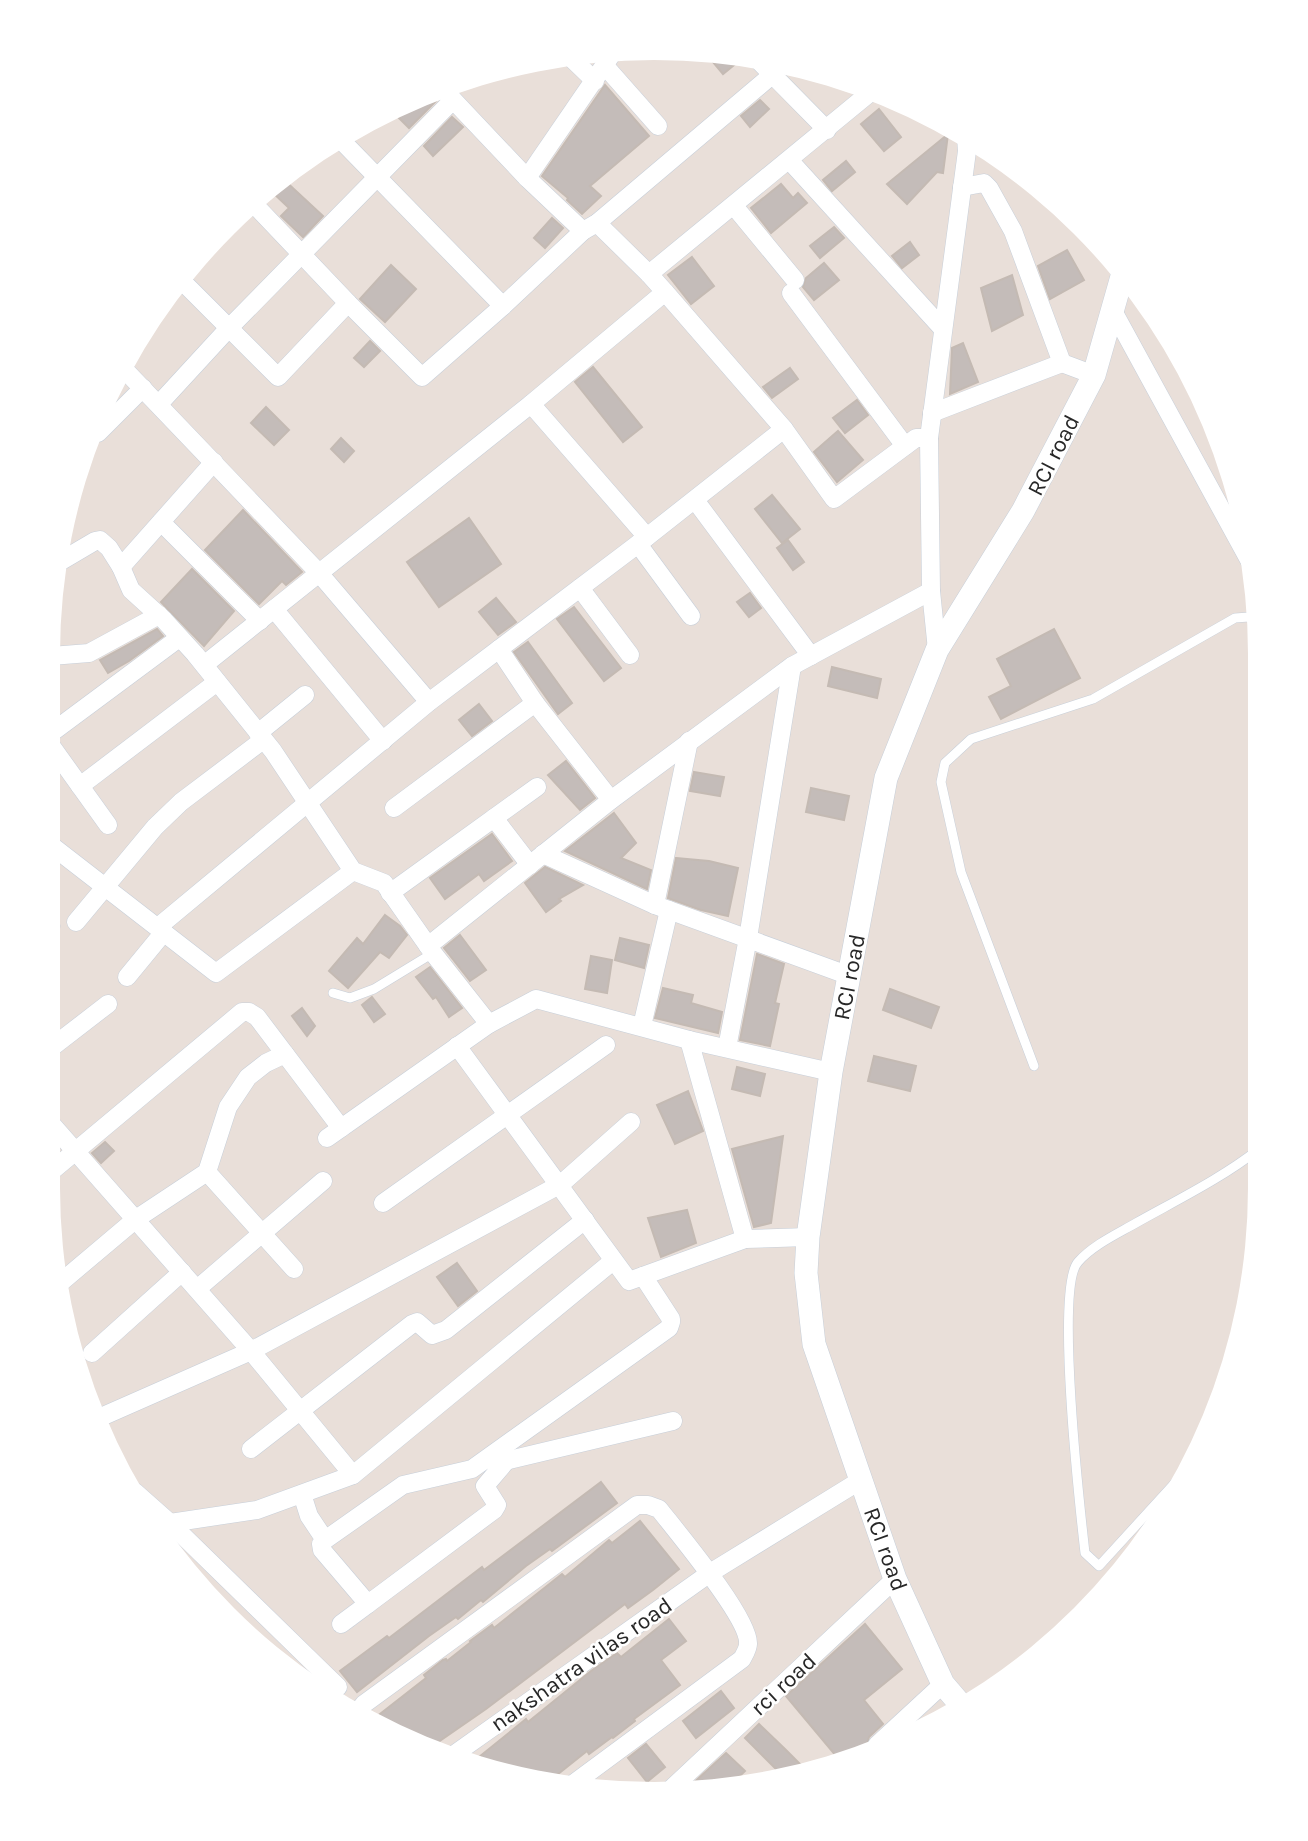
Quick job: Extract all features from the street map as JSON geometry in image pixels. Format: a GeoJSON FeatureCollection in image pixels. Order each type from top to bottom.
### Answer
{"type":"FeatureCollection","features":[{"type":"Feature","properties":{"kind":"street"},"geometry":{"type":"LineString","coordinates":[[611,61],[658,126]]}},
{"type":"Feature","properties":{"kind":"street"},"geometry":{"type":"LineString","coordinates":[[527,178],[607,62]]}},
{"type":"Feature","properties":{"kind":"street"},"geometry":{"type":"LineString","coordinates":[[578,65],[595,81]]}},
{"type":"Feature","properties":{"kind":"street"},"geometry":{"type":"LineString","coordinates":[[768,71],[827,130]]}},
{"type":"Feature","properties":{"kind":"street"},"geometry":{"type":"LineString","coordinates":[[259,210],[422,377],[590,227],[772,75]]}},
{"type":"Feature","properties":{"kind":"street"},"geometry":{"type":"LineString","coordinates":[[449,96],[527,178],[649,274],[784,429],[834,499],[916,438],[929,438]]}},
{"type":"Feature","properties":{"kind":"street"},"geometry":{"type":"LineString","coordinates":[[159,404],[228,329],[377,177],[443,98]]}},
{"type":"Feature","properties":{"kind":"street"},"geometry":{"type":"LineString","coordinates":[[649,274],[864,98]]}},
{"type":"Feature","properties":{"kind":"street"},"geometry":{"type":"LineString","coordinates":[[346,146],[503,306]]}},
{"type":"Feature","properties":{"kind":"street"},"geometry":{"type":"LineString","coordinates":[[937,650],[931,591],[929,438],[967,149]]}},
{"type":"Feature","properties":{"kind":"street"},"geometry":{"type":"LineString","coordinates":[[790,161],[942,328]]}},
{"type":"Feature","properties":{"kind":"street"},"geometry":{"type":"LineString","coordinates":[[962,187],[984,183],[995,198],[1013,231],[1062,363]]}},
{"type":"Feature","properties":{"kind":"street"},"geometry":{"type":"LineString","coordinates":[[734,206],[905,446]]}},
{"type":"Feature","properties":{"kind":"street","name":"RCI road"},"geometry":{"type":"LineString","coordinates":[[956,1699],[943,1684],[895,1579],[814,1344],[806,1273],[808,1237],[831,1072],[886,778],[937,650],[1023,512],[1094,375],[1120,284]]}},
{"type":"Feature","properties":{"kind":"street"},"geometry":{"type":"LineString","coordinates":[[187,286],[278,377],[348,303]]}},
{"type":"Feature","properties":{"kind":"street"},"geometry":{"type":"LineString","coordinates":[[204,665],[531,404],[665,292]]}},
{"type":"Feature","properties":{"kind":"street"},"geometry":{"type":"LineString","coordinates":[[1112,309],[1233,522]]}},
{"type":"Feature","properties":{"kind":"street"},"geometry":{"type":"LineString","coordinates":[[932,413],[1062,363],[1094,375]]}},
{"type":"Feature","properties":{"kind":"street"},"geometry":{"type":"LineString","coordinates":[[130,375],[320,573],[429,702]]}},
{"type":"Feature","properties":{"kind":"street"},"geometry":{"type":"LineString","coordinates":[[105,426],[143,388]]}},
{"type":"Feature","properties":{"kind":"street"},"geometry":{"type":"LineString","coordinates":[[531,404],[642,541],[691,616]]}},
{"type":"Feature","properties":{"kind":"street"},"geometry":{"type":"LineString","coordinates":[[127,977],[161,930],[429,702],[642,541],[784,429]]}},
{"type":"Feature","properties":{"kind":"street"},"geometry":{"type":"LineString","coordinates":[[121,567],[214,462]]}},
{"type":"Feature","properties":{"kind":"street"},"geometry":{"type":"LineString","coordinates":[[695,500],[811,656]]}},
{"type":"Feature","properties":{"kind":"street"},"geometry":{"type":"LineString","coordinates":[[161,522],[267,615],[383,741]]}},
{"type":"Feature","properties":{"kind":"street"},"geometry":{"type":"LineString","coordinates":[[68,557],[95,541],[100,540],[109,548],[131,590],[159,615],[204,665],[273,751],[353,871],[384,883],[489,1024]]}},
{"type":"Feature","properties":{"kind":"street"},"geometry":{"type":"LineString","coordinates":[[580,588],[630,655]]}},
{"type":"Feature","properties":{"kind":"street"},"geometry":{"type":"LineString","coordinates":[[431,949],[611,800],[792,666],[931,591]]}},
{"type":"Feature","properties":{"kind":"street"},"geometry":{"type":"LineString","coordinates":[[60,655],[89,653],[159,615]]}},
{"type":"Feature","properties":{"kind":"street"},"geometry":{"type":"LineString","coordinates":[[60,728],[179,638]]}},
{"type":"Feature","properties":{"kind":"street"},"geometry":{"type":"LineString","coordinates":[[499,649],[535,703],[611,800]]}},
{"type":"Feature","properties":{"kind":"street"},"geometry":{"type":"LineString","coordinates":[[727,1048],[748,939],[792,666]]}},
{"type":"Feature","properties":{"kind":"street"},"geometry":{"type":"LineString","coordinates":[[80,786],[217,682]]}},
{"type":"Feature","properties":{"kind":"street"},"geometry":{"type":"LineString","coordinates":[[76,922],[155,827],[305,695]]}},
{"type":"Feature","properties":{"kind":"street"},"geometry":{"type":"LineString","coordinates":[[394,808],[535,703]]}},
{"type":"Feature","properties":{"kind":"street"},"geometry":{"type":"LineString","coordinates":[[642,1026],[689,741]]}},
{"type":"Feature","properties":{"kind":"street"},"geometry":{"type":"LineString","coordinates":[[60,757],[108,825]]}},
{"type":"Feature","properties":{"kind":"street"},"geometry":{"type":"LineString","coordinates":[[390,892],[537,787]]}},
{"type":"Feature","properties":{"kind":"street"},"geometry":{"type":"LineString","coordinates":[[494,818],[537,860],[850,976]]}},
{"type":"Feature","properties":{"kind":"street"},"geometry":{"type":"LineString","coordinates":[[60,852],[216,973],[353,871]]}},
{"type":"Feature","properties":{"kind":"street"},"geometry":{"type":"LineString","coordinates":[[60,1164],[242,1012],[249,1012],[257,1017],[285,1054],[334,1133],[489,1024],[536,999],[689,1040],[831,1072]]}},
{"type":"Feature","properties":{"kind":"street"},"geometry":{"type":"LineString","coordinates":[[60,1041],[108,1004]]}},
{"type":"Feature","properties":{"kind":"street"},"geometry":{"type":"LineString","coordinates":[[689,1040],[745,1239]]}},
{"type":"Feature","properties":{"kind":"street"},"geometry":{"type":"LineString","coordinates":[[383,1203],[606,1045]]}},
{"type":"Feature","properties":{"kind":"street"},"geometry":{"type":"LineString","coordinates":[[457,1046],[561,1184],[629,1281],[745,1239],[808,1237]]}},
{"type":"Feature","properties":{"kind":"street"},"geometry":{"type":"LineString","coordinates":[[67,1277],[136,1219],[207,1172],[228,1107],[248,1077],[266,1063],[285,1054]]}},
{"type":"Feature","properties":{"kind":"street"},"geometry":{"type":"LineString","coordinates":[[105,1415],[251,1351],[561,1184],[631,1122]]}},
{"type":"Feature","properties":{"kind":"street"},"geometry":{"type":"LineString","coordinates":[[60,1134],[251,1351],[353,1475]]}},
{"type":"Feature","properties":{"kind":"street"},"geometry":{"type":"LineString","coordinates":[[207,1172],[294,1269]]}},
{"type":"Feature","properties":{"kind":"street"},"geometry":{"type":"LineString","coordinates":[[197,1289],[323,1181]]}},
{"type":"Feature","properties":{"kind":"street"},"geometry":{"type":"LineString","coordinates":[[251,1449],[412,1324],[421,1324],[432,1335],[446,1331],[585,1220]]}},
{"type":"Feature","properties":{"kind":"street"},"geometry":{"type":"LineString","coordinates":[[170,1523],[257,1510],[353,1475],[613,1261]]}},
{"type":"Feature","properties":{"kind":"street"},"geometry":{"type":"LineString","coordinates":[[92,1353],[182,1272]]}},
{"type":"Feature","properties":{"kind":"street"},"geometry":{"type":"LineString","coordinates":[[472,1469],[668,1328],[671,1319],[643,1276]]}},
{"type":"Feature","properties":{"kind":"street"},"geometry":{"type":"LineString","coordinates":[[368,1605],[321,1544],[403,1485],[673,1421]]}},
{"type":"Feature","properties":{"kind":"street"},"geometry":{"type":"LineString","coordinates":[[341,1624],[494,1510],[496,1505],[485,1486],[507,1460]]}},
{"type":"Feature","properties":{"kind":"street"},"geometry":{"type":"LineString","coordinates":[[710,1573],[861,1480]]}},
{"type":"Feature","properties":{"kind":"street"},"geometry":{"type":"LineString","coordinates":[[302,1494],[309,1516],[326,1540]]}},
{"type":"Feature","properties":{"kind":"street"},"geometry":{"type":"LineString","coordinates":[[362,1705],[638,1506],[648,1505],[659,1509],[710,1573],[744,1627],[748,1645],[742,1660],[583,1777]]}},
{"type":"Feature","properties":{"kind":"street"},"geometry":{"type":"LineString","coordinates":[[156,1510],[338,1687]]}},
{"type":"Feature","properties":{"kind":"street","name":"nakshatra vilas road"},"geometry":{"type":"LineString","coordinates":[[461,1749],[710,1573]]}},
{"type":"Feature","properties":{"kind":"street","name":"rci road"},"geometry":{"type":"LineString","coordinates":[[679,1781],[895,1579]]}},
{"type":"Feature","properties":{"kind":"street"},"geometry":{"type":"LineString","coordinates":[[891,1732],[943,1684]]}},
{"type":"Feature","properties":{"kind":"lane"},"geometry":{"type":"LineString","coordinates":[[1034,1066],[961,872],[941,782],[945,763],[971,739],[1093,699],[1235,618],[1247,617]]}},
{"type":"Feature","properties":{"kind":"lane"},"geometry":{"type":"LineString","coordinates":[[333,993],[350,998],[374,989],[431,949]]}},
{"type":"Feature","properties":{"kind":"lane"},"geometry":{"type":"LineString","coordinates":[[1158,1502],[1099,1566],[1085,1553],[1073,1452],[1068,1293],[1076,1263],[1105,1240],[1248,1157]]}},
{"type":"Feature","properties":{"kind":"building"},"geometry":{"type":"Polygon","coordinates":[[[714,63],[734,65],[723,74],[714,63]]]}},
{"type":"Feature","properties":{"kind":"building"},"geometry":{"type":"Polygon","coordinates":[[[605,85],[649,136],[590,186],[601,196],[582,214],[542,176],[605,85]]]}},
{"type":"Feature","properties":{"kind":"building"},"geometry":{"type":"Polygon","coordinates":[[[760,100],[769,109],[750,127],[741,116],[760,100]]]}},
{"type":"Feature","properties":{"kind":"building"},"geometry":{"type":"Polygon","coordinates":[[[436,101],[409,128],[399,118],[436,101]]]}},
{"type":"Feature","properties":{"kind":"building"},"geometry":{"type":"Polygon","coordinates":[[[879,109],[901,137],[884,151],[861,124],[879,109]]]}},
{"type":"Feature","properties":{"kind":"building"},"geometry":{"type":"Polygon","coordinates":[[[452,117],[463,127],[433,156],[424,146],[452,117]]]}},
{"type":"Feature","properties":{"kind":"building"},"geometry":{"type":"Polygon","coordinates":[[[945,136],[948,137],[943,173],[937,172],[907,204],[887,184],[945,136]]]}},
{"type":"Feature","properties":{"kind":"building"},"geometry":{"type":"Polygon","coordinates":[[[846,161],[855,172],[832,191],[823,180],[846,161]]]}},
{"type":"Feature","properties":{"kind":"building"},"geometry":{"type":"Polygon","coordinates":[[[289,184],[323,216],[303,237],[281,216],[289,208],[276,195],[289,184]]]}},
{"type":"Feature","properties":{"kind":"building"},"geometry":{"type":"Polygon","coordinates":[[[781,184],[793,198],[798,193],[807,203],[771,233],[751,208],[781,184]]]}},
{"type":"Feature","properties":{"kind":"building"},"geometry":{"type":"Polygon","coordinates":[[[552,218],[563,228],[545,248],[534,238],[552,218]]]}},
{"type":"Feature","properties":{"kind":"building"},"geometry":{"type":"Polygon","coordinates":[[[834,227],[844,238],[820,258],[810,246],[834,227]]]}},
{"type":"Feature","properties":{"kind":"building"},"geometry":{"type":"Polygon","coordinates":[[[910,242],[919,255],[902,268],[892,256],[910,242]]]}},
{"type":"Feature","properties":{"kind":"building"},"geometry":{"type":"Polygon","coordinates":[[[1067,250],[1084,280],[1050,299],[1038,266],[1067,250]]]}},
{"type":"Feature","properties":{"kind":"building"},"geometry":{"type":"Polygon","coordinates":[[[692,257],[714,286],[691,304],[668,275],[692,257]]]}},
{"type":"Feature","properties":{"kind":"building"},"geometry":{"type":"Polygon","coordinates":[[[824,263],[839,280],[814,300],[803,287],[806,278],[824,263]]]}},
{"type":"Feature","properties":{"kind":"building"},"geometry":{"type":"Polygon","coordinates":[[[391,265],[416,289],[385,322],[360,299],[391,265]]]}},
{"type":"Feature","properties":{"kind":"building"},"geometry":{"type":"Polygon","coordinates":[[[1012,275],[1023,315],[992,331],[981,288],[1012,275]]]}},
{"type":"Feature","properties":{"kind":"building"},"geometry":{"type":"Polygon","coordinates":[[[370,341],[380,351],[364,367],[354,358],[370,341]]]}},
{"type":"Feature","properties":{"kind":"building"},"geometry":{"type":"Polygon","coordinates":[[[963,343],[978,382],[950,394],[952,348],[963,343]]]}},
{"type":"Feature","properties":{"kind":"building"},"geometry":{"type":"Polygon","coordinates":[[[593,367],[642,427],[623,442],[575,382],[593,367]]]}},
{"type":"Feature","properties":{"kind":"building"},"geometry":{"type":"Polygon","coordinates":[[[790,368],[798,379],[772,398],[763,387],[790,368]]]}},
{"type":"Feature","properties":{"kind":"building"},"geometry":{"type":"Polygon","coordinates":[[[857,400],[868,415],[845,433],[833,418],[857,400]]]}},
{"type":"Feature","properties":{"kind":"building"},"geometry":{"type":"Polygon","coordinates":[[[266,407],[289,430],[274,445],[251,423],[266,407]]]}},
{"type":"Feature","properties":{"kind":"building"},"geometry":{"type":"Polygon","coordinates":[[[838,431],[863,460],[837,482],[814,452],[838,431]]]}},
{"type":"Feature","properties":{"kind":"building"},"geometry":{"type":"Polygon","coordinates":[[[341,438],[354,451],[344,462],[331,449],[341,438]]]}},
{"type":"Feature","properties":{"kind":"building"},"geometry":{"type":"Polygon","coordinates":[[[772,495],[800,529],[782,543],[755,509],[772,495]]]}},
{"type":"Feature","properties":{"kind":"building"},"geometry":{"type":"Polygon","coordinates":[[[243,510],[302,572],[286,585],[282,581],[259,604],[205,550],[243,510]]]}},
{"type":"Feature","properties":{"kind":"building"},"geometry":{"type":"Polygon","coordinates":[[[469,518],[501,564],[439,607],[407,562],[469,518]]]}},
{"type":"Feature","properties":{"kind":"building"},"geometry":{"type":"Polygon","coordinates":[[[788,540],[804,562],[793,570],[777,548],[788,540]]]}},
{"type":"Feature","properties":{"kind":"building"},"geometry":{"type":"Polygon","coordinates":[[[192,569],[234,611],[204,646],[161,602],[192,569]]]}},
{"type":"Feature","properties":{"kind":"building"},"geometry":{"type":"Polygon","coordinates":[[[750,593],[761,608],[749,617],[737,602],[750,593]]]}},
{"type":"Feature","properties":{"kind":"building"},"geometry":{"type":"Polygon","coordinates":[[[496,598],[516,622],[498,635],[479,612],[496,598]]]}},
{"type":"Feature","properties":{"kind":"building"},"geometry":{"type":"Polygon","coordinates":[[[574,607],[621,668],[604,681],[557,619],[574,607]]]}},
{"type":"Feature","properties":{"kind":"building"},"geometry":{"type":"Polygon","coordinates":[[[157,629],[163,636],[108,673],[100,660],[157,629]]]}},
{"type":"Feature","properties":{"kind":"building"},"geometry":{"type":"Polygon","coordinates":[[[1054,629],[1080,678],[1001,719],[989,697],[1011,686],[997,659],[1054,629]]]}},
{"type":"Feature","properties":{"kind":"building"},"geometry":{"type":"Polygon","coordinates":[[[528,642],[572,703],[558,714],[514,652],[528,642]]]}},
{"type":"Feature","properties":{"kind":"building"},"geometry":{"type":"Polygon","coordinates":[[[832,667],[881,679],[877,698],[828,686],[832,667]]]}},
{"type":"Feature","properties":{"kind":"building"},"geometry":{"type":"Polygon","coordinates":[[[479,704],[492,721],[472,736],[459,720],[479,704]]]}},
{"type":"Feature","properties":{"kind":"building"},"geometry":{"type":"Polygon","coordinates":[[[566,761],[595,798],[580,810],[548,775],[566,761]]]}},
{"type":"Feature","properties":{"kind":"building"},"geometry":{"type":"Polygon","coordinates":[[[694,772],[724,777],[720,796],[690,791],[694,772]]]}},
{"type":"Feature","properties":{"kind":"building"},"geometry":{"type":"Polygon","coordinates":[[[811,788],[849,796],[844,820],[806,812],[811,788]]]}},
{"type":"Feature","properties":{"kind":"building"},"geometry":{"type":"Polygon","coordinates":[[[614,813],[636,843],[621,858],[651,870],[647,889],[565,851],[614,813]]]}},
{"type":"Feature","properties":{"kind":"building"},"geometry":{"type":"Polygon","coordinates":[[[492,834],[512,861],[484,881],[479,874],[445,899],[430,878],[492,834]]]}},
{"type":"Feature","properties":{"kind":"building"},"geometry":{"type":"Polygon","coordinates":[[[676,858],[709,861],[738,868],[728,916],[668,898],[676,858]]]}},
{"type":"Feature","properties":{"kind":"building"},"geometry":{"type":"Polygon","coordinates":[[[545,867],[583,885],[559,899],[561,901],[546,912],[525,883],[545,867]]]}},
{"type":"Feature","properties":{"kind":"building"},"geometry":{"type":"Polygon","coordinates":[[[385,915],[407,935],[389,958],[380,952],[348,988],[329,971],[357,938],[363,944],[385,915]]]}},
{"type":"Feature","properties":{"kind":"building"},"geometry":{"type":"Polygon","coordinates":[[[460,935],[486,970],[470,981],[444,948],[460,935]]]}},
{"type":"Feature","properties":{"kind":"building"},"geometry":{"type":"Polygon","coordinates":[[[620,938],[649,945],[644,968],[615,960],[620,938]]]}},
{"type":"Feature","properties":{"kind":"building"},"geometry":{"type":"Polygon","coordinates":[[[757,954],[784,964],[775,1003],[779,1004],[770,1046],[740,1040],[757,954]]]}},
{"type":"Feature","properties":{"kind":"building"},"geometry":{"type":"Polygon","coordinates":[[[591,956],[612,960],[607,993],[585,989],[591,956]]]}},
{"type":"Feature","properties":{"kind":"building"},"geometry":{"type":"Polygon","coordinates":[[[430,967],[462,1008],[449,1017],[436,997],[433,999],[416,977],[430,967]]]}},
{"type":"Feature","properties":{"kind":"building"},"geometry":{"type":"Polygon","coordinates":[[[663,988],[693,995],[691,1003],[722,1012],[718,1033],[655,1018],[663,988]]]}},
{"type":"Feature","properties":{"kind":"building"},"geometry":{"type":"Polygon","coordinates":[[[890,989],[939,1007],[931,1028],[883,1010],[890,989]]]}},
{"type":"Feature","properties":{"kind":"building"},"geometry":{"type":"Polygon","coordinates":[[[372,997],[385,1014],[374,1022],[362,1005],[372,997]]]}},
{"type":"Feature","properties":{"kind":"building"},"geometry":{"type":"Polygon","coordinates":[[[302,1008],[315,1026],[307,1036],[292,1016],[302,1008]]]}},
{"type":"Feature","properties":{"kind":"building"},"geometry":{"type":"Polygon","coordinates":[[[874,1056],[916,1066],[910,1091],[868,1081],[874,1056]]]}},
{"type":"Feature","properties":{"kind":"building"},"geometry":{"type":"Polygon","coordinates":[[[737,1067],[765,1074],[760,1096],[732,1089],[737,1067]]]}},
{"type":"Feature","properties":{"kind":"building"},"geometry":{"type":"Polygon","coordinates":[[[688,1091],[703,1131],[675,1144],[657,1105],[688,1091]]]}},
{"type":"Feature","properties":{"kind":"building"},"geometry":{"type":"Polygon","coordinates":[[[783,1136],[771,1223],[754,1227],[732,1149],[783,1136]]]}},
{"type":"Feature","properties":{"kind":"building"},"geometry":{"type":"Polygon","coordinates":[[[105,1142],[114,1151],[101,1163],[92,1153],[105,1142]]]}},
{"type":"Feature","properties":{"kind":"building"},"geometry":{"type":"Polygon","coordinates":[[[687,1210],[696,1243],[661,1257],[648,1218],[687,1210]]]}},
{"type":"Feature","properties":{"kind":"building"},"geometry":{"type":"Polygon","coordinates":[[[457,1263],[477,1291],[458,1306],[437,1277],[457,1263]]]}},
{"type":"Feature","properties":{"kind":"building"},"geometry":{"type":"Polygon","coordinates":[[[601,1482],[617,1503],[552,1551],[550,1549],[526,1566],[483,1602],[481,1600],[458,1619],[456,1617],[429,1636],[357,1692],[340,1671],[387,1636],[389,1638],[482,1567],[484,1570],[601,1482]]]}},
{"type":"Feature","properties":{"kind":"building"},"geometry":{"type":"Polygon","coordinates":[[[640,1521],[679,1569],[628,1608],[625,1604],[439,1741],[380,1714],[426,1678],[424,1675],[443,1660],[447,1661],[492,1625],[494,1628],[562,1574],[565,1577],[609,1540],[612,1543],[640,1521]]]}},
{"type":"Feature","properties":{"kind":"building"},"geometry":{"type":"Polygon","coordinates":[[[669,1619],[686,1641],[661,1660],[680,1685],[613,1738],[589,1754],[587,1751],[559,1773],[481,1755],[526,1719],[528,1722],[591,1671],[617,1653],[621,1657],[669,1619]]]}},
{"type":"Feature","properties":{"kind":"building"},"geometry":{"type":"Polygon","coordinates":[[[865,1624],[902,1669],[864,1700],[883,1724],[868,1741],[834,1753],[786,1696],[865,1624]]]}},
{"type":"Feature","properties":{"kind":"building"},"geometry":{"type":"Polygon","coordinates":[[[721,1691],[734,1708],[696,1738],[683,1721],[721,1691]]]}},
{"type":"Feature","properties":{"kind":"building"},"geometry":{"type":"Polygon","coordinates":[[[759,1724],[799,1763],[776,1769],[745,1738],[759,1724]]]}},
{"type":"Feature","properties":{"kind":"building"},"geometry":{"type":"Polygon","coordinates":[[[646,1744],[665,1767],[647,1782],[628,1758],[646,1744]]]}},
{"type":"Feature","properties":{"kind":"building"},"geometry":{"type":"Polygon","coordinates":[[[726,1753],[745,1771],[741,1775],[697,1780],[726,1753]]]}}]}
